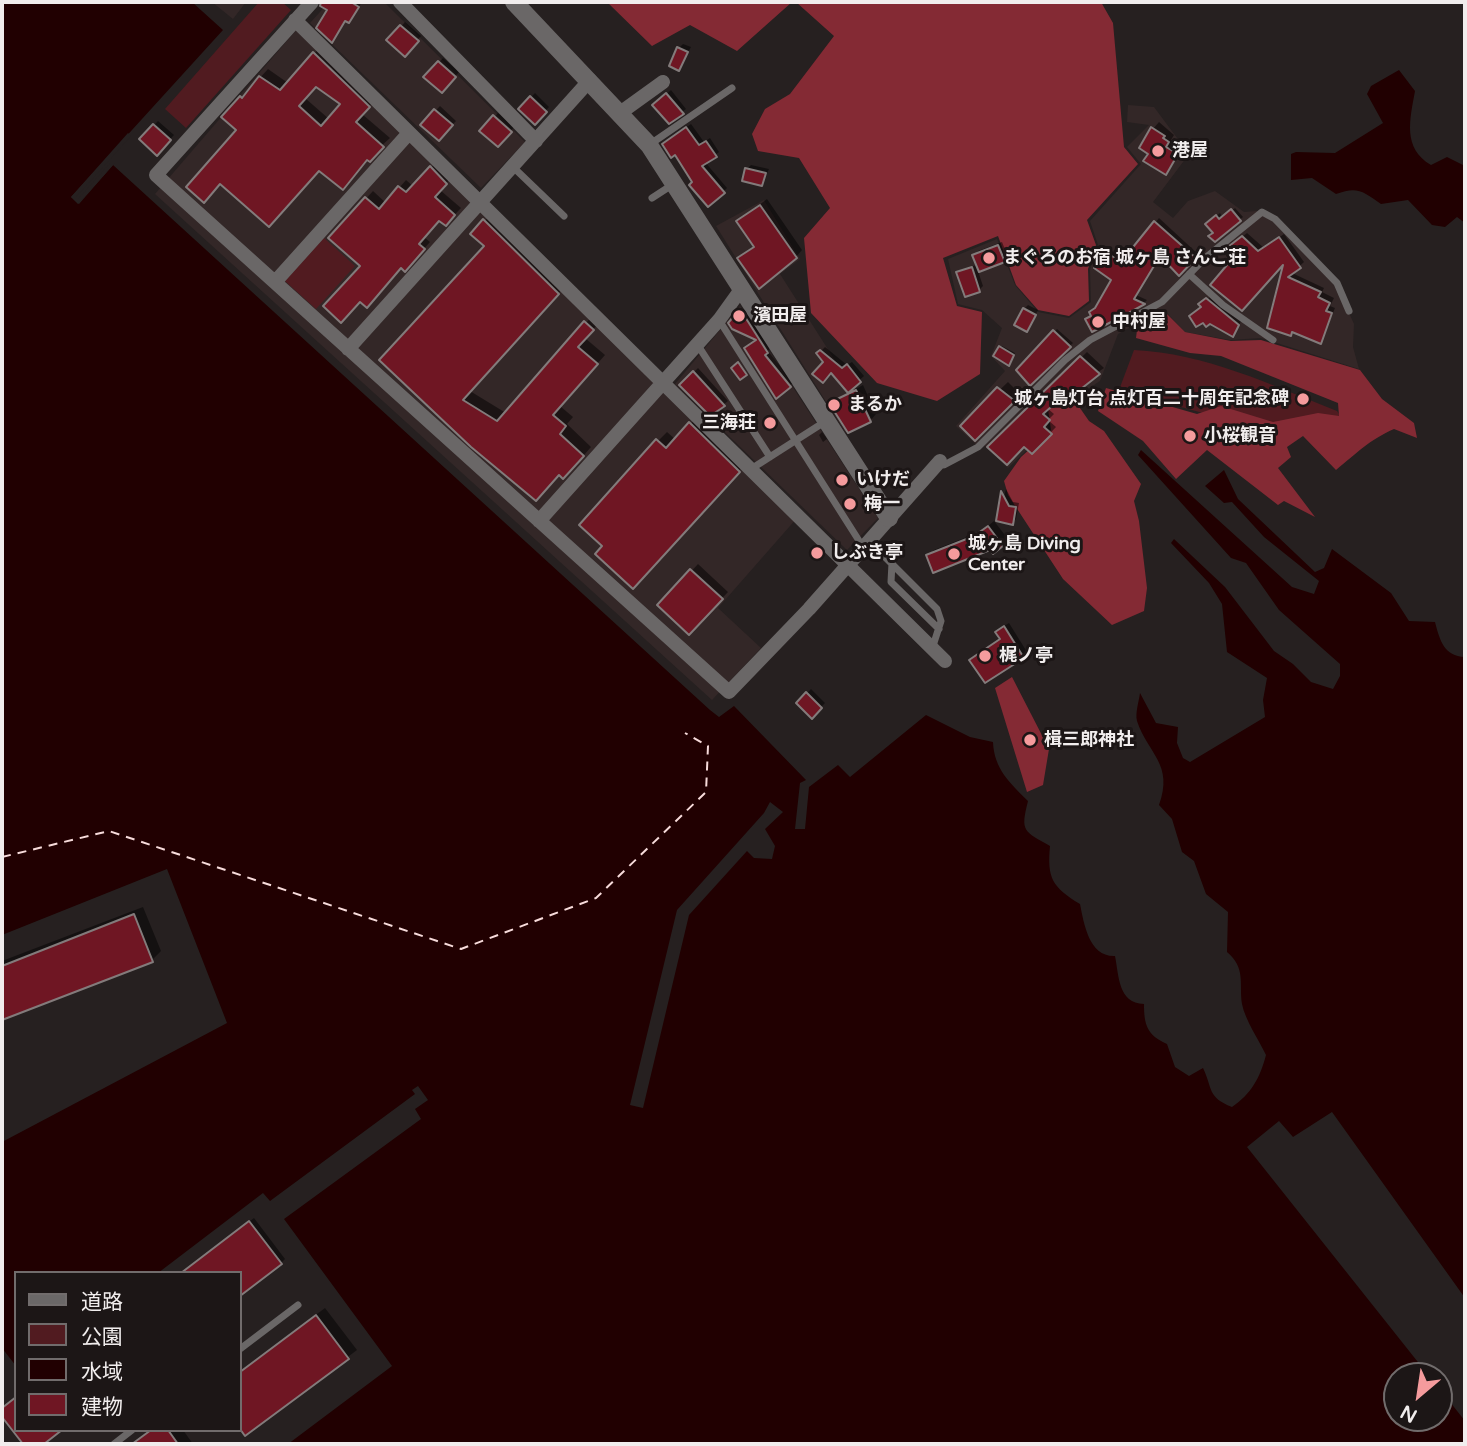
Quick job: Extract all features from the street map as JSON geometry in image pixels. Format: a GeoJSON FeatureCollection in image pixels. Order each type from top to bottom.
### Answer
{"type":"FeatureCollection","features":[{"type":"Feature","properties":{"kind":"street"},"geometry":{"type":"LineString","coordinates":[[312,2],[156,175],[729,692],[747,676],[940,461]]}},
{"type":"Feature","properties":{"kind":"street"},"geometry":{"type":"LineString","coordinates":[[400,2],[536,141]]}},
{"type":"Feature","properties":{"kind":"street"},"geometry":{"type":"LineString","coordinates":[[514,2],[649,145],[890,518]]}},
{"type":"Feature","properties":{"kind":"street"},"geometry":{"type":"LineString","coordinates":[[295,20],[944,661]]}},
{"type":"Feature","properties":{"kind":"street"},"geometry":{"type":"LineString","coordinates":[[348,349],[590,80]]}},
{"type":"Feature","properties":{"kind":"street"},"geometry":{"type":"LineString","coordinates":[[620,113],[663,82]]}},
{"type":"Feature","properties":{"kind":"street"},"geometry":{"type":"LineString","coordinates":[[275,282],[409,133]]}},
{"type":"Feature","properties":{"kind":"street"},"geometry":{"type":"LineString","coordinates":[[540,520],[719,320],[742,288]]}},
{"type":"Feature","properties":{"kind":"lane"},"geometry":{"type":"LineString","coordinates":[[649,145],[732,88]]}},
{"type":"Feature","properties":{"kind":"lane"},"geometry":{"type":"LineString","coordinates":[[512,166],[564,216]]}},
{"type":"Feature","properties":{"kind":"lane"},"geometry":{"type":"LineString","coordinates":[[652,198],[676,183]]}},
{"type":"Feature","properties":{"kind":"lane"},"geometry":{"type":"LineString","coordinates":[[940,461],[944,465],[978,447],[1065,359],[1090,340],[1162,302],[1189,274],[1262,212],[1275,219],[1337,283],[1349,311]]}},
{"type":"Feature","properties":{"kind":"lane"},"geometry":{"type":"LineString","coordinates":[[1189,274],[1223,305],[1273,340]]}},
{"type":"Feature","properties":{"kind":"lane"},"geometry":{"type":"LineString","coordinates":[[719,320],[795,442],[866,544],[892,564],[937,609],[940,616],[939,629],[932,649]]}},
{"type":"Feature","properties":{"kind":"lane"},"geometry":{"type":"LineString","coordinates":[[697,344],[770,457]]}},
{"type":"Feature","properties":{"kind":"lane"},"geometry":{"type":"LineString","coordinates":[[750,470],[826,421]]}},
{"type":"Feature","properties":{"kind":"lane"},"geometry":{"type":"LineString","coordinates":[[892,564],[891,582],[939,629]]}},
{"type":"Feature","properties":{"kind":"lane"},"geometry":{"type":"LineString","coordinates":[[242,1347],[298,1305]]}},
{"type":"Feature","properties":{"kind":"lane"},"geometry":{"type":"LineString","coordinates":[[114,1444],[129,1432]]}},
{"type":"Feature","properties":{"kind":"shaded area"},"geometry":{"type":"Polygon","coordinates":[[[212,2],[246,2],[233,19],[212,2]]]}},
{"type":"Feature","properties":{"kind":"shaded area"},"geometry":{"type":"Polygon","coordinates":[[[329,2],[384,2],[525,142],[481,188],[310,23],[329,2]]]}},
{"type":"Feature","properties":{"kind":"shaded area"},"geometry":{"type":"Polygon","coordinates":[[[607,2],[792,2],[737,51],[690,25],[652,46],[607,2]]]}},
{"type":"Feature","properties":{"kind":"shaded area"},"geometry":{"type":"Polygon","coordinates":[[[796,2],[1101,2],[1113,23],[1124,147],[1138,164],[1087,220],[1096,245],[1088,269],[1089,301],[1069,316],[1038,310],[1016,285],[998,236],[943,258],[957,306],[982,312],[980,374],[937,401],[877,383],[811,313],[804,238],[830,208],[799,158],[758,151],[752,134],[765,109],[790,94],[834,36],[796,2]]]}},
{"type":"Feature","properties":{"kind":"shaded area"},"geometry":{"type":"Polygon","coordinates":[[[298,28],[797,518],[718,608],[761,648],[712,700],[155,194],[298,28]]]}},
{"type":"Feature","properties":{"kind":"shaded area"},"geometry":{"type":"Polygon","coordinates":[[[1128,105],[1154,107],[1189,154],[1153,202],[1173,218],[1188,201],[1215,191],[1244,212],[1257,211],[1275,222],[1336,284],[1354,324],[1353,347],[1359,369],[1261,338],[1230,340],[1185,332],[1163,309],[1118,334],[1100,381],[1076,397],[1047,409],[1048,430],[1008,468],[983,444],[979,447],[956,426],[1005,371],[991,356],[1002,328],[982,310],[958,304],[948,259],[997,239],[1015,285],[1038,312],[1069,318],[1091,302],[1090,270],[1098,245],[1090,221],[1141,164],[1127,147],[1149,125],[1127,122],[1128,105]]]}},
{"type":"Feature","properties":{"kind":"shaded area"},"geometry":{"type":"Polygon","coordinates":[[[764,200],[800,259],[780,274],[873,420],[845,432],[716,226],[764,200]]]}},
{"type":"Feature","properties":{"kind":"shaded area"},"geometry":{"type":"Polygon","coordinates":[[[740,306],[878,518],[847,550],[675,384],[740,306]]]}},
{"type":"Feature","properties":{"kind":"shaded area"},"geometry":{"type":"Polygon","coordinates":[[[1163,310],[1185,332],[1231,341],[1261,340],[1360,370],[1382,399],[1414,423],[1417,438],[1394,429],[1370,442],[1336,470],[1303,436],[1287,447],[1291,457],[1278,468],[1315,517],[1284,501],[1278,505],[1207,450],[1176,479],[1143,441],[1098,411],[1106,388],[1197,414],[1221,406],[1273,422],[1318,413],[1339,416],[1338,403],[1221,356],[1190,353],[1136,338],[1137,330],[1163,310]]]}},
{"type":"Feature","properties":{"kind":"shaded area"},"geometry":{"type":"Polygon","coordinates":[[[1073,398],[1089,421],[1104,431],[1141,484],[1134,501],[1147,588],[1144,611],[1112,625],[1063,579],[1008,495],[1004,481],[1021,457],[1051,430],[1048,409],[1073,398]]]}},
{"type":"Feature","properties":{"kind":"shaded area"},"geometry":{"type":"Polygon","coordinates":[[[1012,677],[1049,749],[1043,785],[1027,792],[995,688],[1012,677]]]}},
{"type":"Feature","properties":{"kind":"green space"},"geometry":{"type":"Polygon","coordinates":[[[259,2],[282,2],[291,10],[186,128],[165,109],[259,2]]]}},
{"type":"Feature","properties":{"kind":"green space"},"geometry":{"type":"Polygon","coordinates":[[[324,238],[355,266],[316,309],[285,281],[324,238]]]}},
{"type":"Feature","properties":{"kind":"green space"},"geometry":{"type":"Polygon","coordinates":[[[1134,350],[1186,357],[1237,372],[1337,411],[1342,419],[1282,426],[1225,419],[1119,390],[1134,350]]]}},
{"type":"Feature","properties":{"kind":"water"},"geometry":{"type":"Polygon","coordinates":[[[2,2],[192,2],[223,30],[71,197],[79,204],[113,165],[710,710],[719,717],[734,706],[806,780],[800,783],[795,829],[805,829],[809,787],[838,765],[850,777],[926,715],[970,737],[993,742],[1000,768],[1009,782],[1028,801],[1024,819],[1026,830],[1050,846],[1049,866],[1053,881],[1080,904],[1086,930],[1094,945],[1106,955],[1115,956],[1124,994],[1135,1002],[1144,1004],[1148,1028],[1155,1037],[1167,1044],[1175,1067],[1189,1076],[1203,1068],[1214,1096],[1232,1107],[1254,1085],[1266,1055],[1242,1004],[1237,964],[1227,952],[1228,912],[1206,894],[1194,861],[1182,852],[1172,819],[1159,805],[1163,791],[1162,769],[1142,732],[1136,714],[1140,693],[1156,723],[1178,727],[1177,743],[1183,758],[1190,762],[1265,717],[1263,700],[1267,678],[1227,652],[1222,604],[1209,583],[1171,543],[1174,539],[1225,587],[1274,651],[1293,664],[1311,682],[1333,689],[1340,676],[1340,664],[1279,610],[1246,563],[1231,558],[1138,455],[1141,450],[1292,587],[1314,594],[1319,581],[1264,537],[1232,502],[1224,503],[1205,486],[1224,470],[1238,499],[1315,572],[1324,568],[1332,549],[1391,593],[1409,621],[1435,622],[1444,646],[1452,654],[1465,657],[1465,1298],[1332,1112],[1293,1137],[1279,1121],[1247,1147],[1418,1362],[1383,1362],[1383,1432],[1453,1432],[1453,1406],[1465,1421],[1465,1444],[288,1444],[392,1366],[284,1219],[421,1119],[415,1109],[428,1100],[418,1086],[412,1090],[415,1094],[270,1201],[263,1193],[161,1271],[14,1271],[14,1363],[2,1348],[2,1142],[227,1023],[167,869],[2,935],[2,2]]]}},
{"type":"Feature","properties":{"kind":"water"},"geometry":{"type":"Polygon","coordinates":[[[1399,70],[1415,91],[1410,132],[1416,150],[1431,165],[1447,157],[1465,166],[1465,223],[1457,217],[1445,227],[1432,225],[1408,200],[1381,204],[1360,191],[1349,190],[1336,194],[1312,178],[1291,180],[1291,154],[1335,153],[1383,123],[1367,94],[1371,86],[1399,70]]]}},
{"type":"Feature","properties":{"kind":"pier"},"geometry":{"type":"Polygon","coordinates":[[[128,133],[131,136],[76,197],[78,199],[110,163],[115,163],[78,204],[71,197],[128,133]]]}},
{"type":"Feature","properties":{"kind":"pier"},"geometry":{"type":"Polygon","coordinates":[[[770,802],[783,812],[765,829],[775,846],[772,859],[754,858],[747,851],[689,915],[643,1108],[630,1105],[677,910],[764,813],[770,802]]]}},
{"type":"Feature","properties":{"kind":"building"},"geometry":{"type":"Polygon","coordinates":[[[321,2],[351,2],[359,7],[349,23],[345,21],[332,43],[316,28],[327,10],[320,6],[321,2]]]}},
{"type":"Feature","properties":{"kind":"building"},"geometry":{"type":"Polygon","coordinates":[[[400,25],[419,41],[405,57],[386,40],[400,25]]]}},
{"type":"Feature","properties":{"kind":"building"},"geometry":{"type":"Polygon","coordinates":[[[677,47],[688,52],[679,71],[669,66],[677,47]]]}},
{"type":"Feature","properties":{"kind":"building"},"geometry":{"type":"Polygon","coordinates":[[[313,52],[370,107],[356,122],[384,147],[370,162],[367,160],[343,190],[319,171],[269,227],[220,184],[204,203],[186,187],[236,130],[221,117],[240,96],[242,98],[259,76],[280,90],[313,52]],[[316,87],[299,106],[321,126],[340,104],[316,87]]]}},
{"type":"Feature","properties":{"kind":"building"},"geometry":{"type":"Polygon","coordinates":[[[438,61],[456,77],[442,93],[423,77],[438,61]]]}},
{"type":"Feature","properties":{"kind":"building"},"geometry":{"type":"Polygon","coordinates":[[[666,93],[684,114],[669,124],[652,105],[666,93]]]}},
{"type":"Feature","properties":{"kind":"building"},"geometry":{"type":"Polygon","coordinates":[[[530,96],[547,112],[535,125],[518,109],[530,96]]]}},
{"type":"Feature","properties":{"kind":"building"},"geometry":{"type":"Polygon","coordinates":[[[434,109],[453,125],[439,141],[420,125],[434,109]]]}},
{"type":"Feature","properties":{"kind":"building"},"geometry":{"type":"Polygon","coordinates":[[[493,115],[512,132],[498,147],[479,131],[493,115]]]}},
{"type":"Feature","properties":{"kind":"building"},"geometry":{"type":"Polygon","coordinates":[[[153,124],[171,140],[157,156],[139,139],[153,124]]]}},
{"type":"Feature","properties":{"kind":"building"},"geometry":{"type":"Polygon","coordinates":[[[686,127],[699,145],[706,141],[717,157],[702,166],[725,193],[708,207],[689,185],[692,182],[675,155],[671,158],[662,144],[686,127]]]}},
{"type":"Feature","properties":{"kind":"building"},"geometry":{"type":"Polygon","coordinates":[[[1151,127],[1165,136],[1163,138],[1169,142],[1166,147],[1178,154],[1166,175],[1143,161],[1148,154],[1139,148],[1151,127]]]}},
{"type":"Feature","properties":{"kind":"building"},"geometry":{"type":"Polygon","coordinates":[[[430,166],[447,184],[435,197],[455,215],[446,226],[439,221],[419,244],[425,249],[405,272],[401,268],[367,308],[360,302],[341,323],[323,306],[360,266],[328,238],[365,197],[379,209],[398,186],[406,192],[430,166]]]}},
{"type":"Feature","properties":{"kind":"building"},"geometry":{"type":"Polygon","coordinates":[[[745,168],[766,173],[762,186],[742,181],[745,168]]]}},
{"type":"Feature","properties":{"kind":"building"},"geometry":{"type":"Polygon","coordinates":[[[760,205],[797,258],[759,289],[737,258],[754,247],[736,221],[760,205]]]}},
{"type":"Feature","properties":{"kind":"building"},"geometry":{"type":"Polygon","coordinates":[[[1231,209],[1241,221],[1215,242],[1208,236],[1213,233],[1205,224],[1216,215],[1219,219],[1231,209]]]}},
{"type":"Feature","properties":{"kind":"building"},"geometry":{"type":"Polygon","coordinates":[[[483,219],[559,294],[463,400],[497,421],[584,321],[594,330],[578,347],[598,364],[553,415],[566,426],[560,434],[584,456],[563,479],[559,475],[536,501],[471,447],[379,360],[484,246],[470,234],[483,219]]]}},
{"type":"Feature","properties":{"kind":"building"},"geometry":{"type":"Polygon","coordinates":[[[1154,221],[1196,258],[1179,276],[1160,256],[1134,299],[1145,304],[1125,315],[1119,312],[1113,321],[1092,332],[1085,319],[1091,316],[1089,312],[1095,308],[1111,280],[1094,268],[1097,262],[1104,251],[1121,262],[1154,221]]]}},
{"type":"Feature","properties":{"kind":"building"},"geometry":{"type":"Polygon","coordinates":[[[1242,236],[1258,251],[1279,237],[1301,268],[1288,277],[1321,292],[1318,297],[1330,303],[1326,311],[1332,313],[1321,344],[1292,332],[1291,336],[1267,328],[1283,265],[1242,311],[1210,285],[1233,258],[1224,250],[1242,236]]]}},
{"type":"Feature","properties":{"kind":"building"},"geometry":{"type":"Polygon","coordinates":[[[998,245],[1005,262],[979,272],[972,255],[998,245]]]}},
{"type":"Feature","properties":{"kind":"building"},"geometry":{"type":"Polygon","coordinates":[[[972,267],[980,292],[965,297],[956,272],[972,267]]]}},
{"type":"Feature","properties":{"kind":"building"},"geometry":{"type":"Polygon","coordinates":[[[1206,298],[1239,325],[1233,337],[1210,324],[1206,327],[1203,323],[1196,327],[1189,316],[1201,307],[1198,304],[1206,298]]]}},
{"type":"Feature","properties":{"kind":"building"},"geometry":{"type":"Polygon","coordinates":[[[1023,308],[1036,315],[1027,332],[1014,325],[1023,308]]]}},
{"type":"Feature","properties":{"kind":"building"},"geometry":{"type":"Polygon","coordinates":[[[740,309],[768,353],[765,355],[791,387],[776,399],[744,348],[756,340],[732,329],[728,323],[740,309]]]}},
{"type":"Feature","properties":{"kind":"building"},"geometry":{"type":"Polygon","coordinates":[[[1053,330],[1071,347],[1030,386],[1016,370],[1053,330]]]}},
{"type":"Feature","properties":{"kind":"building"},"geometry":{"type":"Polygon","coordinates":[[[999,346],[1014,355],[1009,366],[993,356],[999,346]]]}},
{"type":"Feature","properties":{"kind":"building"},"geometry":{"type":"Polygon","coordinates":[[[820,350],[842,368],[847,364],[861,382],[848,393],[831,373],[823,383],[812,374],[823,362],[816,353],[820,350]]]}},
{"type":"Feature","properties":{"kind":"building"},"geometry":{"type":"Polygon","coordinates":[[[1080,356],[1100,374],[1072,396],[1059,400],[1043,414],[1050,420],[1044,427],[1052,434],[1032,454],[1024,447],[1007,465],[987,447],[1080,356]]]}},
{"type":"Feature","properties":{"kind":"building"},"geometry":{"type":"Polygon","coordinates":[[[738,362],[747,375],[740,380],[731,368],[738,362]]]}},
{"type":"Feature","properties":{"kind":"building"},"geometry":{"type":"Polygon","coordinates":[[[693,371],[725,406],[710,416],[679,385],[693,371]]]}},
{"type":"Feature","properties":{"kind":"building"},"geometry":{"type":"Polygon","coordinates":[[[997,387],[1015,401],[975,441],[960,426],[997,387]]]}},
{"type":"Feature","properties":{"kind":"building"},"geometry":{"type":"Polygon","coordinates":[[[856,390],[871,422],[848,433],[829,403],[856,390]]]}},
{"type":"Feature","properties":{"kind":"building"},"geometry":{"type":"Polygon","coordinates":[[[689,422],[740,472],[633,589],[595,554],[602,546],[579,525],[656,439],[666,448],[689,422]]]}},
{"type":"Feature","properties":{"kind":"building"},"geometry":{"type":"Polygon","coordinates":[[[1001,491],[1009,506],[1016,507],[1013,525],[996,521],[1001,491]]]}},
{"type":"Feature","properties":{"kind":"building"},"geometry":{"type":"Polygon","coordinates":[[[988,526],[1003,546],[993,554],[990,550],[933,573],[926,555],[974,536],[988,526]]]}},
{"type":"Feature","properties":{"kind":"building"},"geometry":{"type":"Polygon","coordinates":[[[690,569],[723,599],[689,635],[657,605],[690,569]]]}},
{"type":"Feature","properties":{"kind":"building"},"geometry":{"type":"Polygon","coordinates":[[[1004,626],[1024,658],[985,683],[969,660],[1000,639],[995,632],[1004,626]]]}},
{"type":"Feature","properties":{"kind":"building"},"geometry":{"type":"Polygon","coordinates":[[[806,692],[822,708],[812,719],[796,703],[806,692]]]}},
{"type":"Feature","properties":{"kind":"building"},"geometry":{"type":"Polygon","coordinates":[[[134,914],[153,962],[2,1020],[2,966],[134,914]]]}},
{"type":"Feature","properties":{"kind":"building"},"geometry":{"type":"Polygon","coordinates":[[[249,1221],[282,1264],[242,1294],[242,1271],[184,1271],[249,1221]]]}},
{"type":"Feature","properties":{"kind":"building"},"geometry":{"type":"Polygon","coordinates":[[[316,1315],[349,1359],[245,1436],[242,1432],[242,1370],[316,1315]]]}},
{"type":"Feature","properties":{"kind":"building"},"geometry":{"type":"Polygon","coordinates":[[[14,1399],[14,1432],[59,1432],[44,1444],[23,1444],[2,1417],[2,1408],[14,1399]]]}},
{"type":"Feature","properties":{"kind":"building"},"geometry":{"type":"Polygon","coordinates":[[[148,1432],[169,1432],[178,1444],[132,1444],[148,1432]]]}},
{"type":"Feature","properties":{"kind":"ferry route"},"geometry":{"type":"LineString","coordinates":[[2,857],[109,831],[461,949],[596,898],[706,792],[708,746],[685,733]]}},
{"type":"Feature","properties":{"kind":"place","name":"港屋"},"geometry":{"type":"Point","coordinates":[1158,151]}},
{"type":"Feature","properties":{"kind":"place","name":"まぐろのお宿 城ヶ島 さんご荘"},"geometry":{"type":"Point","coordinates":[989,258]}},
{"type":"Feature","properties":{"kind":"place","name":"濱田屋"},"geometry":{"type":"Point","coordinates":[739,316]}},
{"type":"Feature","properties":{"kind":"place","name":"中村屋"},"geometry":{"type":"Point","coordinates":[1098,322]}},
{"type":"Feature","properties":{"kind":"place","name":"城ヶ島灯台 点灯百二十周年記念碑"},"geometry":{"type":"Point","coordinates":[1303,399]}},
{"type":"Feature","properties":{"kind":"place","name":"まるか"},"geometry":{"type":"Point","coordinates":[834,405]}},
{"type":"Feature","properties":{"kind":"place","name":"三海荘"},"geometry":{"type":"Point","coordinates":[770,423]}},
{"type":"Feature","properties":{"kind":"place","name":"小桜観音"},"geometry":{"type":"Point","coordinates":[1190,436]}},
{"type":"Feature","properties":{"kind":"place","name":"いけだ"},"geometry":{"type":"Point","coordinates":[842,480]}},
{"type":"Feature","properties":{"kind":"place","name":"梅一"},"geometry":{"type":"Point","coordinates":[850,504]}},
{"type":"Feature","properties":{"kind":"place","name":"しぶき亭"},"geometry":{"type":"Point","coordinates":[817,553]}},
{"type":"Feature","properties":{"kind":"place","name":"城ヶ島 Diving Center"},"geometry":{"type":"Point","coordinates":[954,554]}},
{"type":"Feature","properties":{"kind":"place","name":"梶ノ亭"},"geometry":{"type":"Point","coordinates":[985,656]}},
{"type":"Feature","properties":{"kind":"place","name":"楫三郎神社"},"geometry":{"type":"Point","coordinates":[1030,740]}}]}
